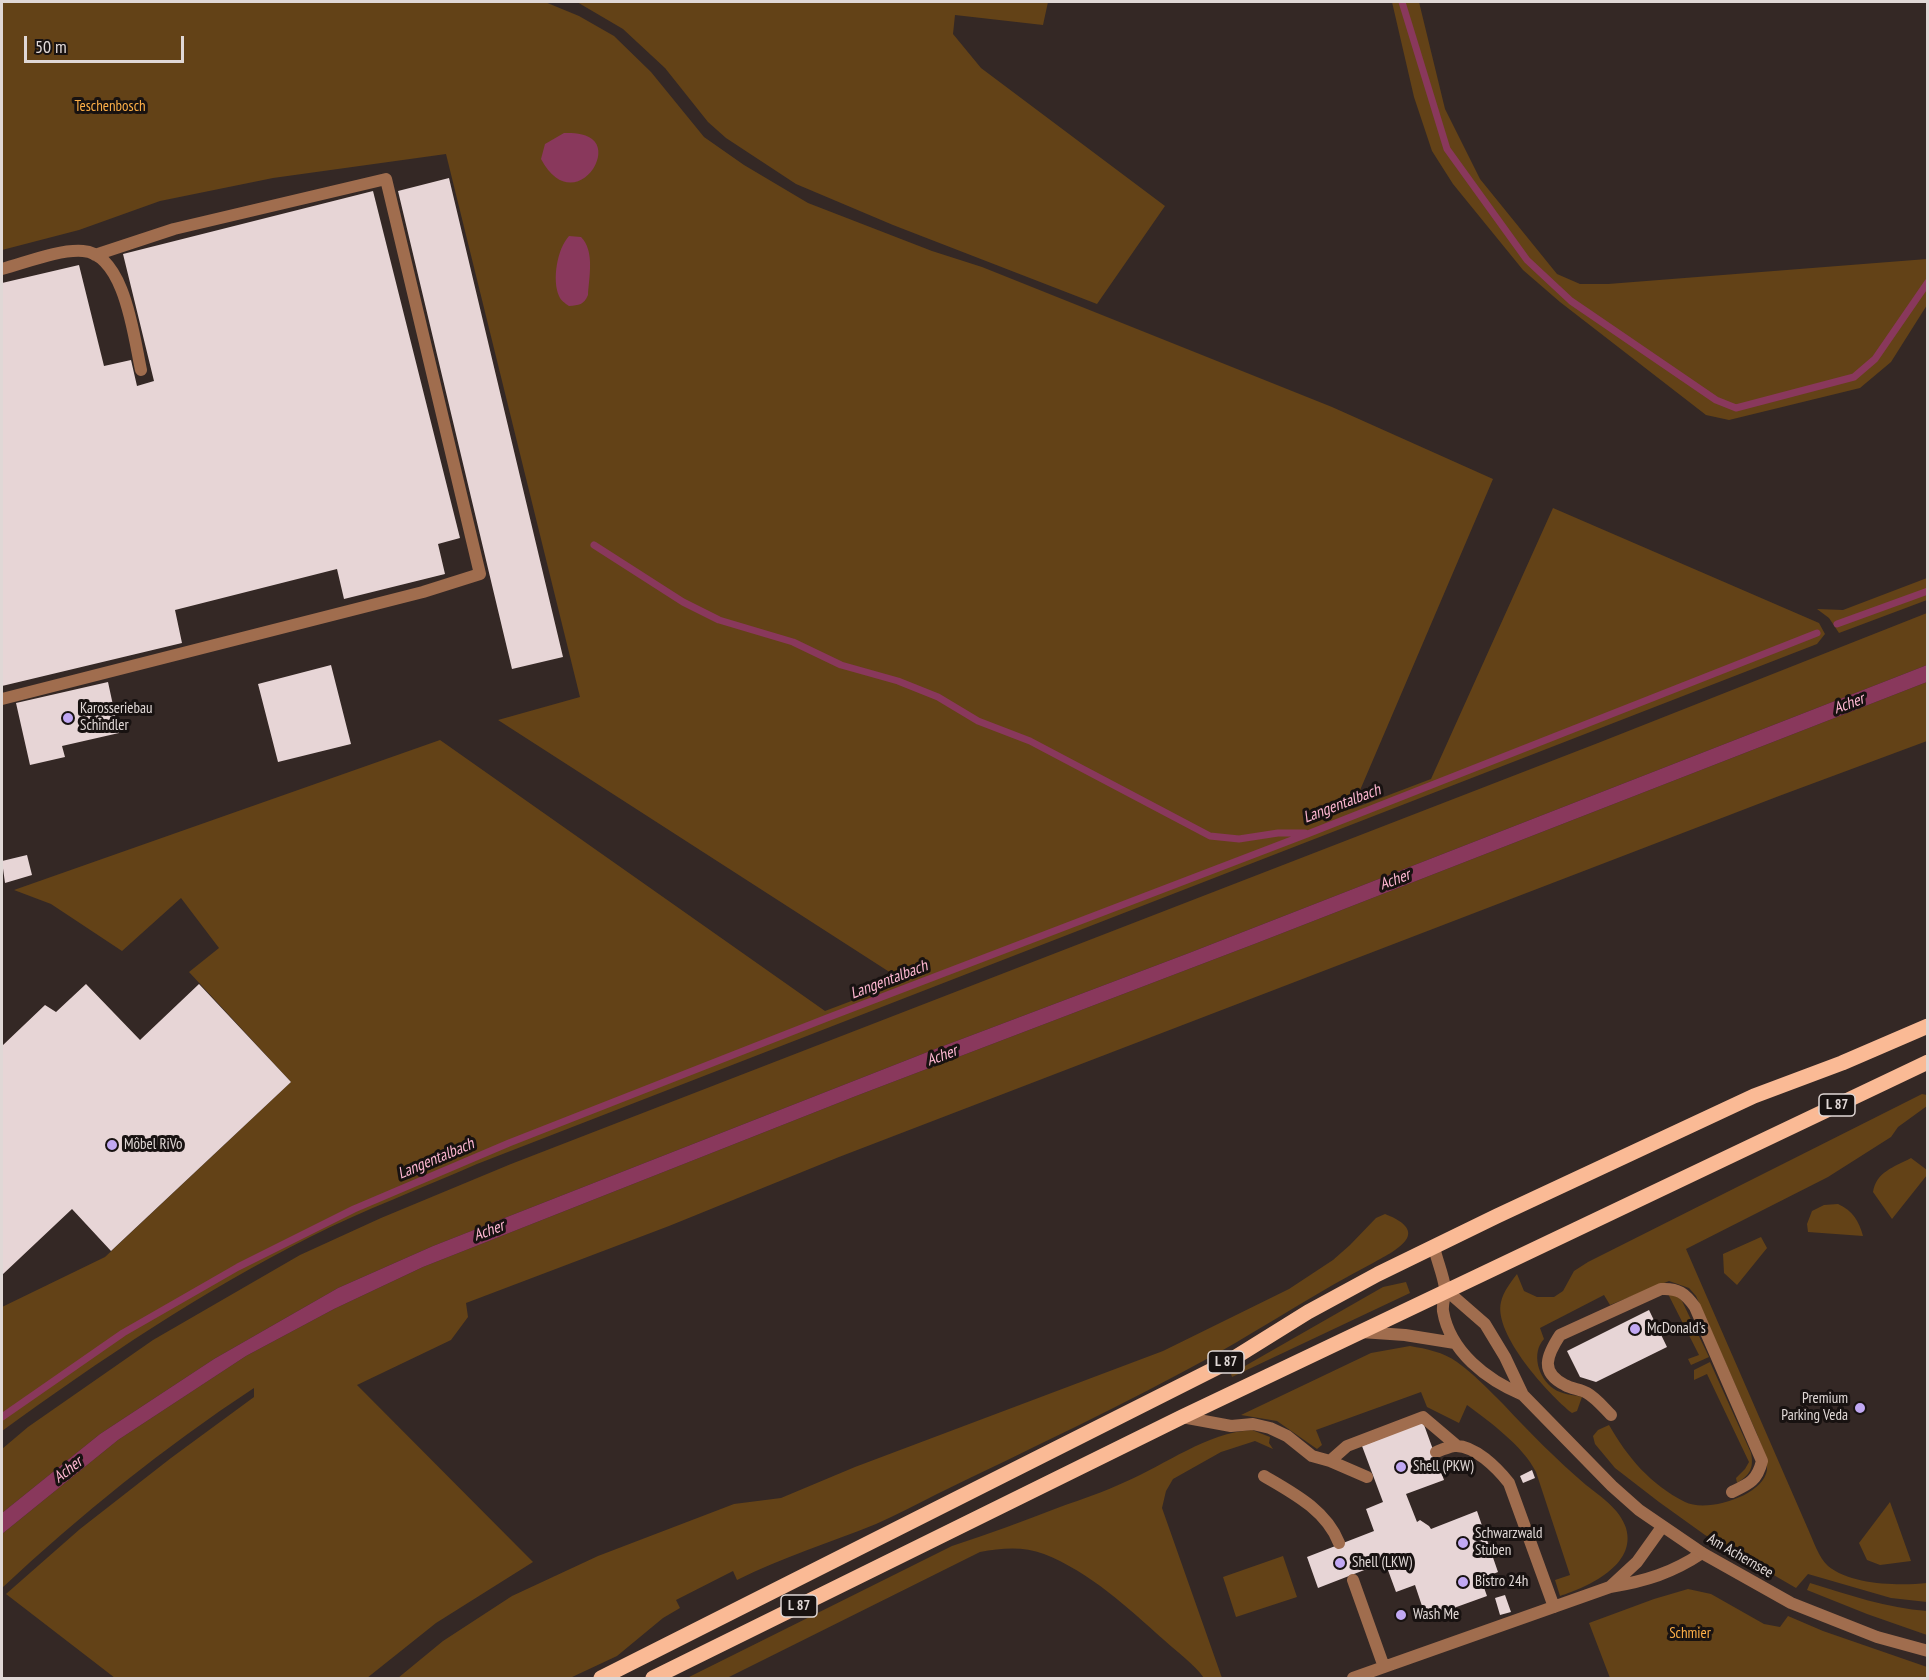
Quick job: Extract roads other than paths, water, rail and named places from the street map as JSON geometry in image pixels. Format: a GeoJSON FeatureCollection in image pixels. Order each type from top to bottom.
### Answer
{"type":"FeatureCollection","features":[{"type":"Feature","properties":{"kind":"main road","name":"L 87"},"geometry":{"type":"LineString","coordinates":[[601,1678],[1226,1363],[1308,1312],[1434,1247],[1744,1100],[1842,1063],[1928,1026]]}},
{"type":"Feature","properties":{"kind":"main road","name":"L 87"},"geometry":{"type":"LineString","coordinates":[[653,1678],[1182,1417],[1928,1062]]}},
{"type":"Feature","properties":{"kind":"street"},"geometry":{"type":"LineString","coordinates":[[2,699],[423,592],[480,574],[386,179],[174,229],[95,255]]}},
{"type":"Feature","properties":{"kind":"street"},"geometry":{"type":"LineString","coordinates":[[2,269],[70,251],[86,251],[95,255],[111,268],[122,286],[141,370]]}},
{"type":"Feature","properties":{"kind":"street"},"geometry":{"type":"LineString","coordinates":[[1434,1247],[1446,1290],[1442,1310],[1455,1343],[1466,1357],[1500,1386],[1523,1395]]}},
{"type":"Feature","properties":{"kind":"street"},"geometry":{"type":"LineString","coordinates":[[1611,1415],[1586,1392],[1564,1385],[1550,1373],[1546,1363],[1551,1349],[1560,1335],[1661,1288],[1675,1288],[1686,1295],[1695,1306],[1762,1461],[1758,1474],[1749,1484],[1732,1492]]}},
{"type":"Feature","properties":{"kind":"street"},"geometry":{"type":"LineString","coordinates":[[1446,1290],[1485,1324],[1505,1357],[1523,1395]]}},
{"type":"Feature","properties":{"kind":"street"},"geometry":{"type":"LineString","coordinates":[[1360,1332],[1405,1335],[1455,1343]]}},
{"type":"Feature","properties":{"kind":"street","name":"Am Achernsee"},"geometry":{"type":"LineString","coordinates":[[1523,1395],[1612,1486],[1662,1527],[1702,1553],[1791,1603],[1877,1637],[1928,1651]]}},
{"type":"Feature","properties":{"kind":"street"},"geometry":{"type":"LineString","coordinates":[[1182,1417],[1231,1426],[1253,1424],[1270,1428],[1287,1436],[1312,1456],[1367,1477]]}},
{"type":"Feature","properties":{"kind":"street"},"geometry":{"type":"LineString","coordinates":[[1330,1461],[1347,1446],[1423,1417],[1456,1446],[1475,1452],[1496,1467],[1509,1483],[1554,1607]]}},
{"type":"Feature","properties":{"kind":"street"},"geometry":{"type":"LineString","coordinates":[[1436,1452],[1456,1446]]}},
{"type":"Feature","properties":{"kind":"street"},"geometry":{"type":"LineString","coordinates":[[1264,1476],[1302,1498],[1333,1529],[1339,1543]]}},
{"type":"Feature","properties":{"kind":"street"},"geometry":{"type":"LineString","coordinates":[[1610,1587],[1637,1562],[1662,1527]]}},
{"type":"Feature","properties":{"kind":"street"},"geometry":{"type":"LineString","coordinates":[[1353,1678],[1610,1587],[1639,1582],[1680,1568],[1702,1553]]}},
{"type":"Feature","properties":{"kind":"street"},"geometry":{"type":"LineString","coordinates":[[1353,1580],[1384,1667]]}},
{"type":"Feature","properties":{"kind":"water"},"geometry":{"type":"Polygon","coordinates":[[[564,133],[586,136],[592,139],[598,147],[598,157],[594,168],[576,182],[565,182],[553,175],[541,159],[545,144],[564,133]]]}},
{"type":"Feature","properties":{"kind":"water"},"geometry":{"type":"Polygon","coordinates":[[[569,236],[581,237],[588,249],[590,264],[588,295],[585,301],[569,306],[560,298],[556,273],[561,249],[569,236]]]}},
{"type":"Feature","properties":{"kind":"water","name":"Acher"},"geometry":{"type":"Polygon","coordinates":[[[1927,665],[1927,682],[1257,943],[856,1096],[423,1267],[334,1309],[246,1356],[118,1440],[2,1534],[2,1513],[100,1434],[214,1359],[338,1288],[433,1246],[930,1051],[1189,953],[1927,665]]]}},
{"type":"Feature","properties":{"kind":"waterway"},"geometry":{"type":"LineString","coordinates":[[1402,2],[1447,149],[1527,260],[1571,301],[1716,400],[1736,408],[1854,377],[1875,359],[1928,282]]}},
{"type":"Feature","properties":{"kind":"waterway"},"geometry":{"type":"LineString","coordinates":[[594,545],[683,602],[719,620],[793,642],[841,665],[898,681],[938,697],[978,721],[1030,741],[1210,836],[1239,839],[1278,833],[1305,833]]}},
{"type":"Feature","properties":{"kind":"waterway","name":"Langentalbach"},"geometry":{"type":"LineString","coordinates":[[1837,624],[1928,591]]}},
{"type":"Feature","properties":{"kind":"waterway","name":"Langentalbach"},"geometry":{"type":"LineString","coordinates":[[2,1417],[123,1333],[238,1267],[354,1209],[509,1143],[1310,833],[1817,633]]}},
{"type":"Feature","properties":{"kind":"place","name":"Karosseriebau Schindler"},"geometry":{"type":"Point","coordinates":[68,718]}},
{"type":"Feature","properties":{"kind":"place","name":"Möbel RiVo"},"geometry":{"type":"Point","coordinates":[112,1145]}},
{"type":"Feature","properties":{"kind":"place","name":"McDonald's"},"geometry":{"type":"Point","coordinates":[1635,1329]}},
{"type":"Feature","properties":{"kind":"place","name":"Premium Parking Veda"},"geometry":{"type":"Point","coordinates":[1860,1408]}},
{"type":"Feature","properties":{"kind":"place","name":"Shell (PKW)"},"geometry":{"type":"Point","coordinates":[1401,1467]}},
{"type":"Feature","properties":{"kind":"place","name":"Schwarzwald Stuben"},"geometry":{"type":"Point","coordinates":[1463,1543]}},
{"type":"Feature","properties":{"kind":"place","name":"Shell (LKW)"},"geometry":{"type":"Point","coordinates":[1340,1563]}},
{"type":"Feature","properties":{"kind":"place","name":"Bistro 24h"},"geometry":{"type":"Point","coordinates":[1463,1582]}},
{"type":"Feature","properties":{"kind":"place","name":"Wash Me"},"geometry":{"type":"Point","coordinates":[1401,1615]}},
{"type":"Feature","properties":{"kind":"park label","name":"Teschenbosch"},"geometry":{"type":"Point","coordinates":[110,107]}},
{"type":"Feature","properties":{"kind":"park label","name":"Schmier"},"geometry":{"type":"Point","coordinates":[1690,1634]}}]}
